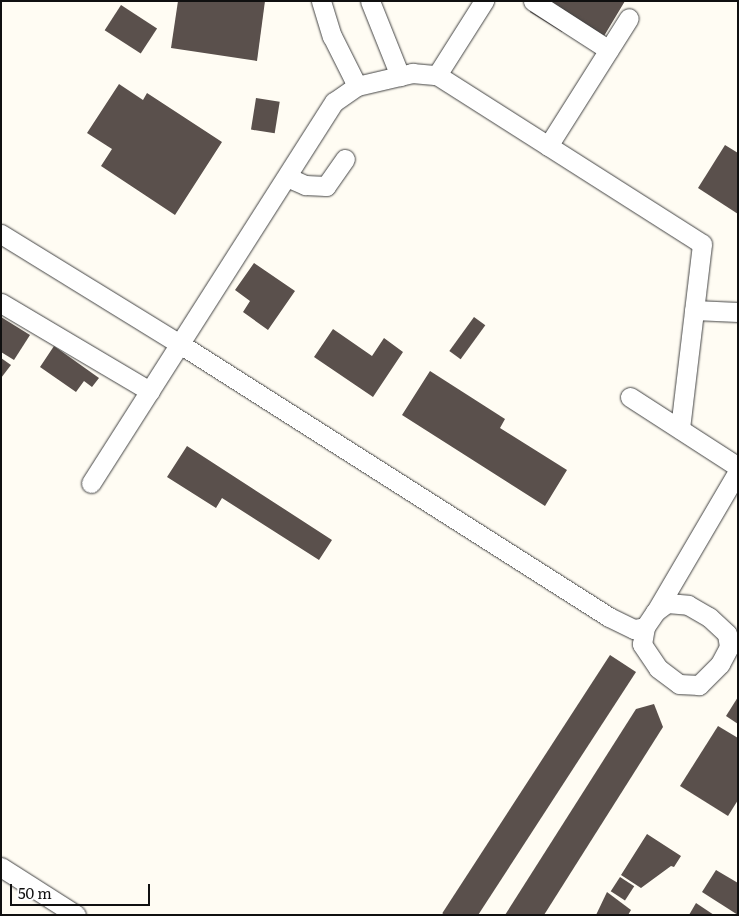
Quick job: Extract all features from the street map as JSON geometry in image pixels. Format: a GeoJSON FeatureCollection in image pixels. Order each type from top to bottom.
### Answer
{"type":"FeatureCollection","features":[{"type":"Feature","properties":{"kind":"street"},"geometry":{"type":"LineString","coordinates":[[321,1],[332,36],[357,86]]}},
{"type":"Feature","properties":{"kind":"street"},"geometry":{"type":"LineString","coordinates":[[370,1],[400,76]]}},
{"type":"Feature","properties":{"kind":"street"},"geometry":{"type":"LineString","coordinates":[[437,75],[484,1]]}},
{"type":"Feature","properties":{"kind":"street"},"geometry":{"type":"LineString","coordinates":[[533,1],[609,50]]}},
{"type":"Feature","properties":{"kind":"street"},"geometry":{"type":"LineString","coordinates":[[548,146],[629,18]]}},
{"type":"Feature","properties":{"kind":"street"},"geometry":{"type":"LineString","coordinates":[[91,483],[334,102],[357,86],[400,76],[437,75],[702,244],[680,429]]}},
{"type":"Feature","properties":{"kind":"street"},"geometry":{"type":"LineString","coordinates":[[286,177],[305,185],[326,186],[345,159]]}},
{"type":"Feature","properties":{"kind":"street"},"geometry":{"type":"LineString","coordinates":[[1,234],[180,344],[609,617],[634,629],[644,627]]}},
{"type":"Feature","properties":{"kind":"street"},"geometry":{"type":"LineString","coordinates":[[1,303],[150,391]]}},
{"type":"Feature","properties":{"kind":"street"},"geometry":{"type":"LineString","coordinates":[[694,310],[738,312]]}},
{"type":"Feature","properties":{"kind":"street"},"geometry":{"type":"LineString","coordinates":[[630,396],[738,467]]}},
{"type":"Feature","properties":{"kind":"street"},"geometry":{"type":"LineString","coordinates":[[655,612],[667,603],[688,606],[709,617],[727,634],[729,647],[720,664],[699,685],[678,684],[658,668],[642,644],[644,627],[655,612],[738,472]]}},
{"type":"Feature","properties":{"kind":"street"},"geometry":{"type":"LineString","coordinates":[[1,867],[76,915]]}},
{"type":"Feature","properties":{"kind":"building"},"geometry":{"type":"Polygon","coordinates":[[[178,1],[265,1],[257,61],[171,48],[178,1]]]}},
{"type":"Feature","properties":{"kind":"building"},"geometry":{"type":"Polygon","coordinates":[[[536,1],[625,1],[604,36],[572,16],[562,32],[530,12],[536,1]]]}},
{"type":"Feature","properties":{"kind":"building"},"geometry":{"type":"Polygon","coordinates":[[[121,5],[157,28],[141,54],[105,30],[121,5]]]}},
{"type":"Feature","properties":{"kind":"building"},"geometry":{"type":"Polygon","coordinates":[[[119,84],[143,100],[147,93],[222,142],[175,215],[101,166],[112,149],[87,133],[119,84]]]}},
{"type":"Feature","properties":{"kind":"building"},"geometry":{"type":"Polygon","coordinates":[[[256,98],[280,102],[275,133],[251,130],[256,98]]]}},
{"type":"Feature","properties":{"kind":"building"},"geometry":{"type":"Polygon","coordinates":[[[725,145],[738,153],[738,214],[698,188],[725,145]]]}},
{"type":"Feature","properties":{"kind":"building"},"geometry":{"type":"Polygon","coordinates":[[[254,263],[295,291],[268,330],[243,312],[250,301],[235,290],[254,263]]]}},
{"type":"Feature","properties":{"kind":"building"},"geometry":{"type":"Polygon","coordinates":[[[1,317],[30,335],[14,360],[1,352],[1,317]]]}},
{"type":"Feature","properties":{"kind":"building"},"geometry":{"type":"Polygon","coordinates":[[[474,317],[485,325],[461,359],[449,351],[474,317]]]}},
{"type":"Feature","properties":{"kind":"building"},"geometry":{"type":"Polygon","coordinates":[[[333,329],[372,356],[384,338],[403,352],[373,397],[314,357],[333,329]]]}},
{"type":"Feature","properties":{"kind":"building"},"geometry":{"type":"Polygon","coordinates":[[[54,346],[99,378],[92,387],[84,381],[76,392],[40,367],[54,346]]]}},
{"type":"Feature","properties":{"kind":"building"},"geometry":{"type":"Polygon","coordinates":[[[1,358],[11,365],[1,378],[1,358]]]}},
{"type":"Feature","properties":{"kind":"building"},"geometry":{"type":"Polygon","coordinates":[[[430,371],[505,419],[500,428],[567,470],[545,506],[402,415],[430,371]]]}},
{"type":"Feature","properties":{"kind":"building"},"geometry":{"type":"Polygon","coordinates":[[[187,446],[332,540],[319,560],[222,498],[216,508],[167,477],[187,446]]]}},
{"type":"Feature","properties":{"kind":"building"},"geometry":{"type":"Polygon","coordinates":[[[610,655],[636,672],[478,915],[445,915],[442,913],[610,655]]]}},
{"type":"Feature","properties":{"kind":"building"},"geometry":{"type":"Polygon","coordinates":[[[738,697],[738,724],[726,716],[738,697]]]}},
{"type":"Feature","properties":{"kind":"building"},"geometry":{"type":"Polygon","coordinates":[[[654,704],[663,727],[544,915],[505,915],[636,709],[654,704]]]}},
{"type":"Feature","properties":{"kind":"building"},"geometry":{"type":"Polygon","coordinates":[[[718,726],[738,738],[738,800],[728,816],[680,786],[718,726]]]}},
{"type":"Feature","properties":{"kind":"building"},"geometry":{"type":"Polygon","coordinates":[[[647,834],[681,856],[674,867],[671,866],[641,888],[621,875],[647,834]]]}},
{"type":"Feature","properties":{"kind":"building"},"geometry":{"type":"Polygon","coordinates":[[[716,870],[738,883],[738,915],[702,892],[716,870]]]}},
{"type":"Feature","properties":{"kind":"building"},"geometry":{"type":"Polygon","coordinates":[[[620,877],[634,886],[625,901],[611,891],[620,877]]]}},
{"type":"Feature","properties":{"kind":"building"},"geometry":{"type":"Polygon","coordinates":[[[607,892],[631,910],[628,915],[596,915],[607,892]]]}},
{"type":"Feature","properties":{"kind":"building"},"geometry":{"type":"Polygon","coordinates":[[[696,903],[714,915],[689,915],[696,903]]]}}]}
